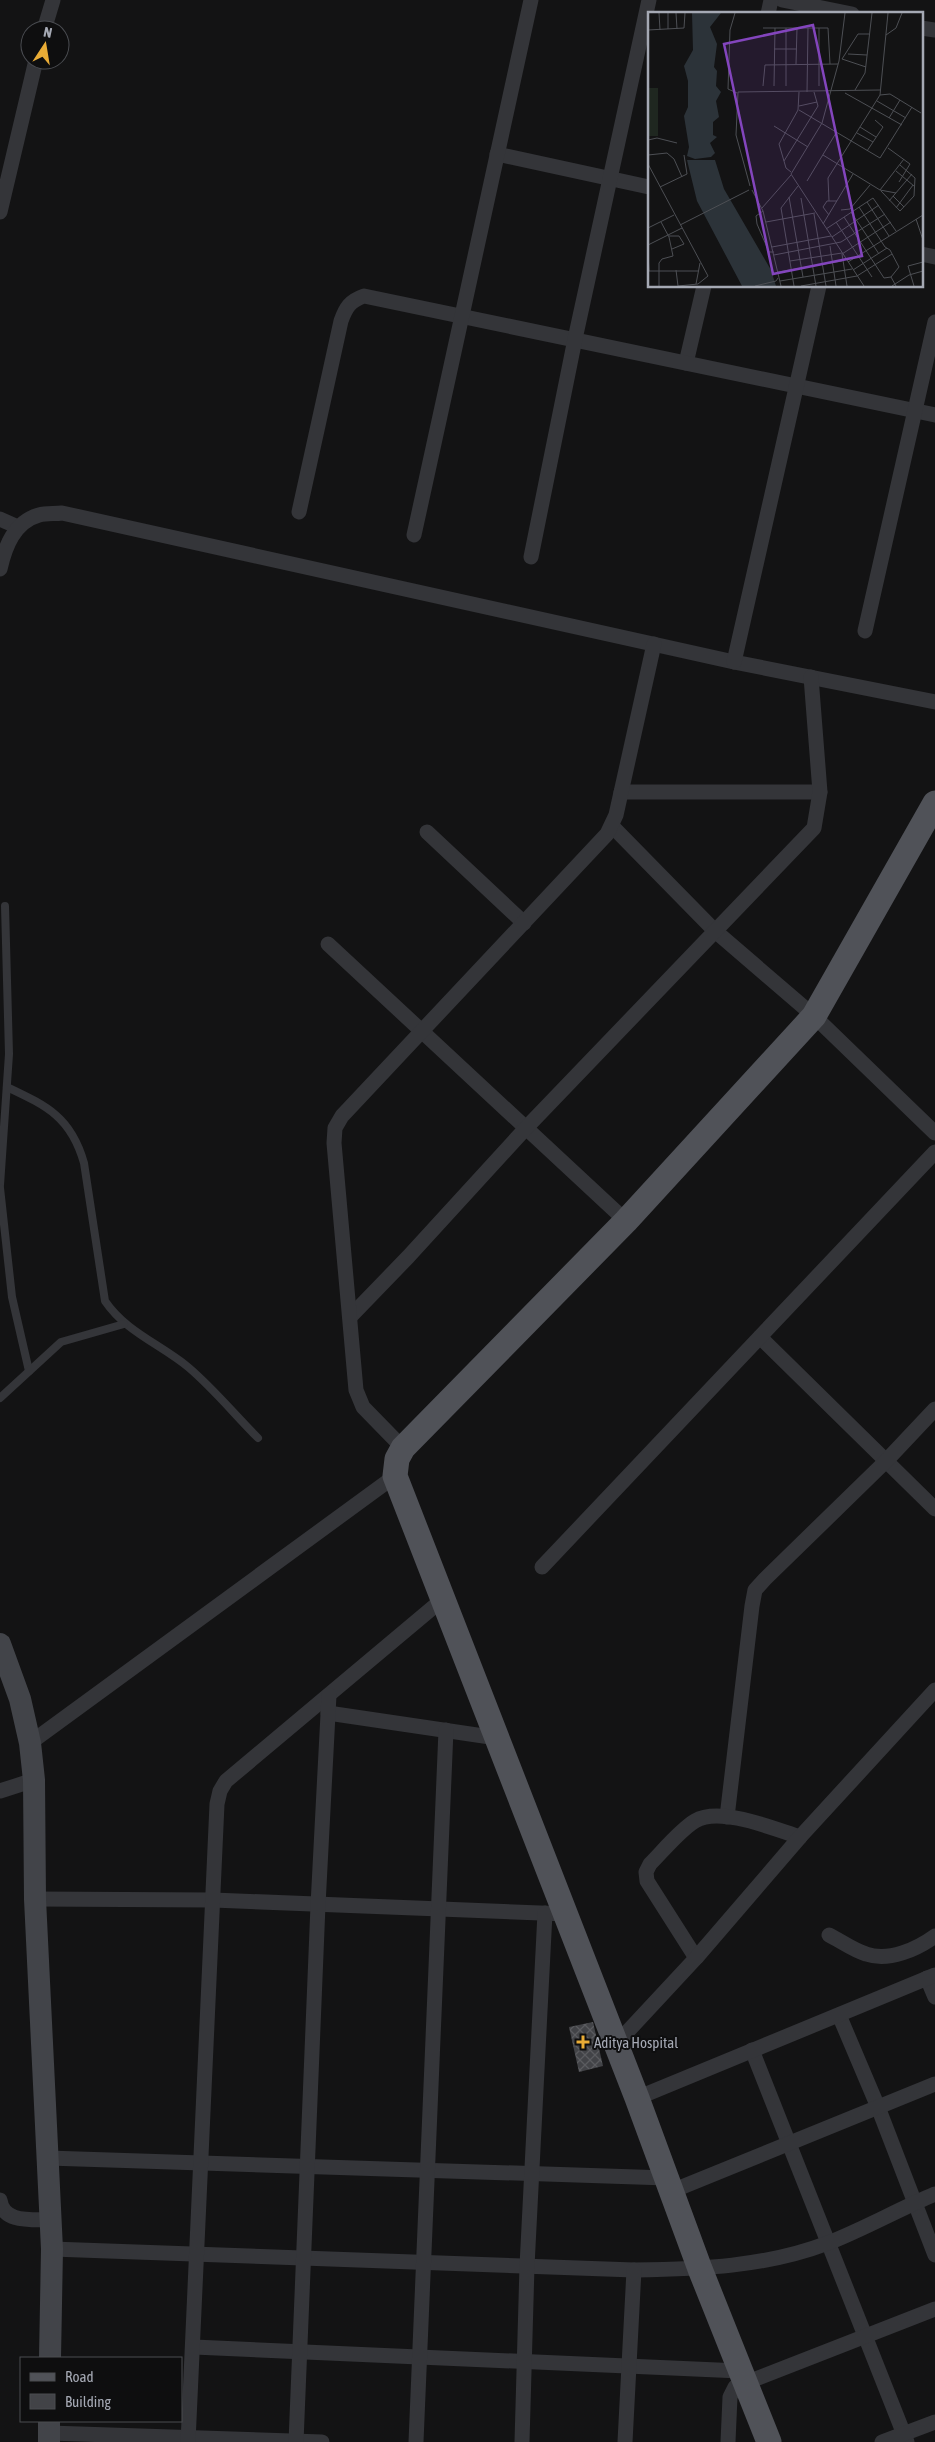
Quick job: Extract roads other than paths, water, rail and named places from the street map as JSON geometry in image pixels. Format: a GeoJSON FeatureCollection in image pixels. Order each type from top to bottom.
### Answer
{"type":"FeatureCollection","features":[{"type":"Feature","properties":{"kind":"main road"},"geometry":{"type":"LineString","coordinates":[[769,2442],[700,2269],[616,2044],[555,1914],[497,1738],[396,1476],[397,1459],[403,1448],[626,1221],[814,1016],[935,803]]}},
{"type":"Feature","properties":{"kind":"main road"},"geometry":{"type":"LineString","coordinates":[[0,1644],[20,1699],[30,1743],[34,1780],[35,1899],[52,2249],[50,2357]]}},
{"type":"Feature","properties":{"kind":"street"},"geometry":{"type":"LineString","coordinates":[[47,20],[53,0]]}},
{"type":"Feature","properties":{"kind":"street"},"geometry":{"type":"LineString","coordinates":[[414,535],[531,0]]}},
{"type":"Feature","properties":{"kind":"street"},"geometry":{"type":"LineString","coordinates":[[531,557],[575,339],[649,0]]}},
{"type":"Feature","properties":{"kind":"street"},"geometry":{"type":"LineString","coordinates":[[782,0],[842,12]]}},
{"type":"Feature","properties":{"kind":"street"},"geometry":{"type":"LineString","coordinates":[[922,28],[935,30]]}},
{"type":"Feature","properties":{"kind":"street"},"geometry":{"type":"LineString","coordinates":[[0,212],[34,70]]}},
{"type":"Feature","properties":{"kind":"street"},"geometry":{"type":"LineString","coordinates":[[497,154],[648,188]]}},
{"type":"Feature","properties":{"kind":"street"},"geometry":{"type":"LineString","coordinates":[[922,254],[935,257]]}},
{"type":"Feature","properties":{"kind":"street"},"geometry":{"type":"LineString","coordinates":[[686,363],[704,288]]}},
{"type":"Feature","properties":{"kind":"street"},"geometry":{"type":"LineString","coordinates":[[734,662],[819,288]]}},
{"type":"Feature","properties":{"kind":"street"},"geometry":{"type":"LineString","coordinates":[[300,512],[341,321],[346,308],[352,300],[364,296],[935,415]]}},
{"type":"Feature","properties":{"kind":"street"},"geometry":{"type":"LineString","coordinates":[[865,631],[935,322]]}},
{"type":"Feature","properties":{"kind":"street"},"geometry":{"type":"LineString","coordinates":[[0,569],[5,547],[18,527],[38,515],[62,513],[734,662],[935,702]]}},
{"type":"Feature","properties":{"kind":"street"},"geometry":{"type":"LineString","coordinates":[[0,519],[18,527]]}},
{"type":"Feature","properties":{"kind":"street"},"geometry":{"type":"LineString","coordinates":[[403,1448],[362,1407],[356,1390],[334,1143],[335,1128],[342,1116],[612,826],[654,644]]}},
{"type":"Feature","properties":{"kind":"street"},"geometry":{"type":"LineString","coordinates":[[350,1317],[408,1257],[526,1128],[714,930],[814,828],[820,792],[811,677]]}},
{"type":"Feature","properties":{"kind":"street"},"geometry":{"type":"LineString","coordinates":[[621,792],[820,792]]}},
{"type":"Feature","properties":{"kind":"street"},"geometry":{"type":"LineString","coordinates":[[612,826],[714,930],[814,1016],[935,1133]]}},
{"type":"Feature","properties":{"kind":"street"},"geometry":{"type":"LineString","coordinates":[[427,832],[524,922]]}},
{"type":"Feature","properties":{"kind":"street"},"geometry":{"type":"LineString","coordinates":[[328,944],[626,1221]]}},
{"type":"Feature","properties":{"kind":"street"},"geometry":{"type":"LineString","coordinates":[[542,1567],[935,1152]]}},
{"type":"Feature","properties":{"kind":"street"},"geometry":{"type":"LineString","coordinates":[[760,1337],[935,1509]]}},
{"type":"Feature","properties":{"kind":"street"},"geometry":{"type":"LineString","coordinates":[[728,1817],[755,1590],[764,1578],[886,1461],[935,1409]]}},
{"type":"Feature","properties":{"kind":"street"},"geometry":{"type":"LineString","coordinates":[[30,1743],[396,1476]]}},
{"type":"Feature","properties":{"kind":"street"},"geometry":{"type":"LineString","coordinates":[[188,2439],[194,2347],[196,2256],[217,1804],[220,1791],[226,1781],[443,1599]]}},
{"type":"Feature","properties":{"kind":"street"},"geometry":{"type":"LineString","coordinates":[[616,2044],[696,1958],[800,1837],[935,1690]]}},
{"type":"Feature","properties":{"kind":"street"},"geometry":{"type":"LineString","coordinates":[[296,2441],[318,1905],[329,1695]]}},
{"type":"Feature","properties":{"kind":"street"},"geometry":{"type":"LineString","coordinates":[[328,1713],[497,1738]]}},
{"type":"Feature","properties":{"kind":"street"},"geometry":{"type":"LineString","coordinates":[[416,2442],[446,1730]]}},
{"type":"Feature","properties":{"kind":"street"},"geometry":{"type":"LineString","coordinates":[[0,1791],[34,1780]]}},
{"type":"Feature","properties":{"kind":"street"},"geometry":{"type":"LineString","coordinates":[[696,1958],[647,1881],[646,1872],[650,1864],[694,1822],[704,1818],[728,1817],[800,1837]]}},
{"type":"Feature","properties":{"kind":"street"},"geometry":{"type":"LineString","coordinates":[[35,1899],[213,1900],[555,1914],[531,2174],[522,2442]]}},
{"type":"Feature","properties":{"kind":"street"},"geometry":{"type":"LineString","coordinates":[[829,1935],[866,1954],[881,1957],[912,1950],[935,1936]]}},
{"type":"Feature","properties":{"kind":"street"},"geometry":{"type":"LineString","coordinates":[[637,2098],[931,1976],[935,1997]]}},
{"type":"Feature","properties":{"kind":"street"},"geometry":{"type":"LineString","coordinates":[[839,2015],[878,2107],[935,2255]]}},
{"type":"Feature","properties":{"kind":"street"},"geometry":{"type":"LineString","coordinates":[[752,2050],[863,2337],[905,2438]]}},
{"type":"Feature","properties":{"kind":"street"},"geometry":{"type":"LineString","coordinates":[[48,2158],[531,2174],[669,2184],[789,2145],[935,2084]]}},
{"type":"Feature","properties":{"kind":"street"},"geometry":{"type":"LineString","coordinates":[[52,2249],[196,2256],[634,2270],[700,2269],[769,2260],[828,2243],[935,2194]]}},
{"type":"Feature","properties":{"kind":"street"},"geometry":{"type":"LineString","coordinates":[[0,2200],[1,2206],[8,2216],[18,2219],[51,2220]]}},
{"type":"Feature","properties":{"kind":"street"},"geometry":{"type":"LineString","coordinates":[[625,2442],[634,2270]]}},
{"type":"Feature","properties":{"kind":"street"},"geometry":{"type":"LineString","coordinates":[[194,2347],[628,2366],[742,2376],[863,2337],[935,2309]]}},
{"type":"Feature","properties":{"kind":"street"},"geometry":{"type":"LineString","coordinates":[[728,2442],[730,2397],[742,2376]]}},
{"type":"Feature","properties":{"kind":"street"},"geometry":{"type":"LineString","coordinates":[[882,2442],[905,2438],[935,2422]]}},
{"type":"Feature","properties":{"kind":"street"},"geometry":{"type":"LineString","coordinates":[[49,2432],[188,2439],[322,2442]]}},
{"type":"Feature","properties":{"kind":"lane"},"geometry":{"type":"LineString","coordinates":[[5,906],[9,1054],[0,1186],[12,1297],[29,1371]]}},
{"type":"Feature","properties":{"kind":"lane"},"geometry":{"type":"LineString","coordinates":[[7,1087],[47,1106],[58,1115],[80,1149],[84,1163],[105,1301],[124,1324],[188,1367],[258,1438]]}},
{"type":"Feature","properties":{"kind":"lane"},"geometry":{"type":"LineString","coordinates":[[0,1398],[61,1342],[124,1324]]}},
{"type":"Feature","properties":{"kind":"place","name":"Aditya Hospital"},"geometry":{"type":"Point","coordinates":[583,2042]}}]}
